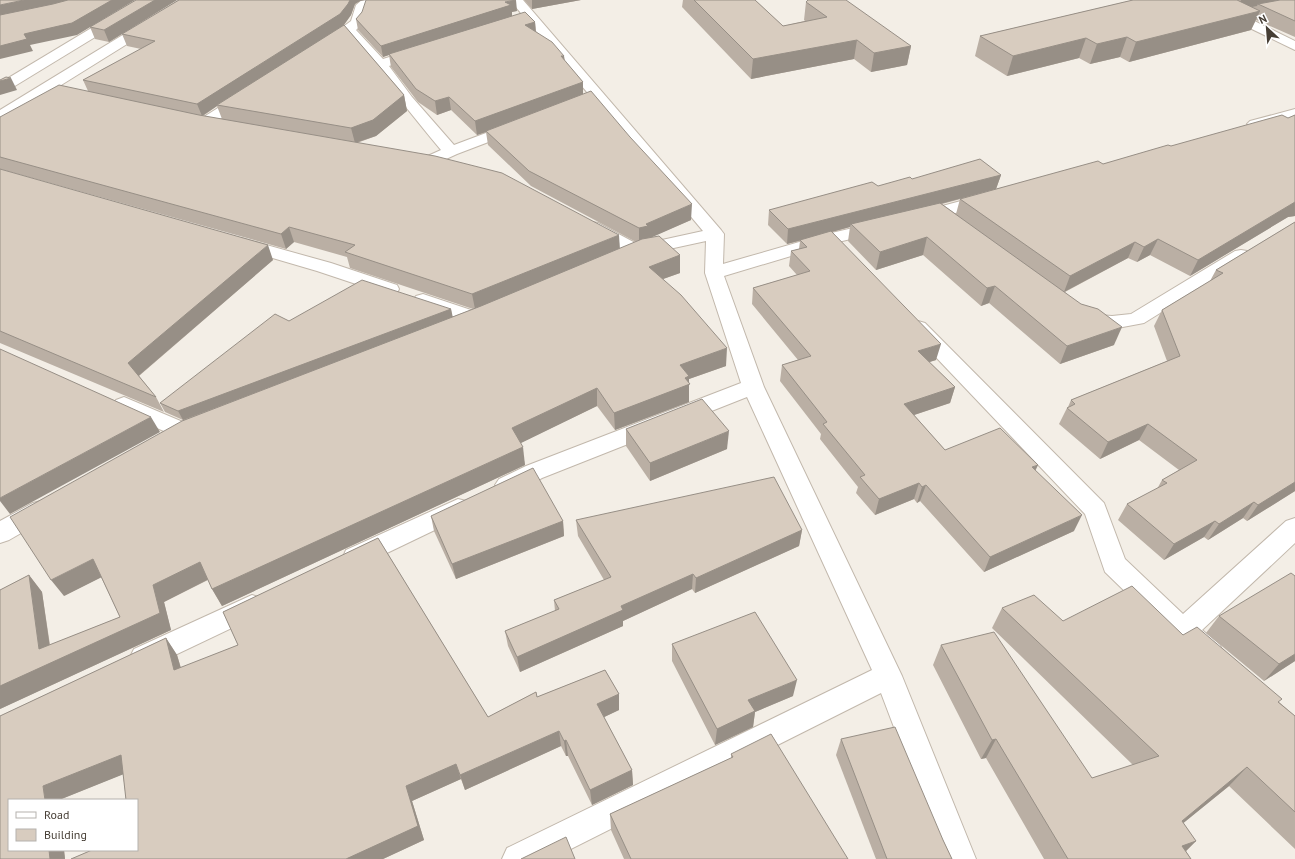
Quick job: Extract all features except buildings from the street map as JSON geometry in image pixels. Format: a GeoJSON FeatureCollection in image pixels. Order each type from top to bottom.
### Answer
{"type":"FeatureCollection","features":[{"type":"Feature","properties":{"kind":"street"},"geometry":{"type":"LineString","coordinates":[[4,85],[147,0]]}},
{"type":"Feature","properties":{"kind":"street"},"geometry":{"type":"LineString","coordinates":[[0,116],[189,0]]}},
{"type":"Feature","properties":{"kind":"street"},"geometry":{"type":"LineString","coordinates":[[316,51],[349,30],[357,23],[362,5],[371,0]]}},
{"type":"Feature","properties":{"kind":"street"},"geometry":{"type":"LineString","coordinates":[[516,0],[523,20],[592,99],[715,234],[714,273],[753,386],[888,676],[960,859]]}},
{"type":"Feature","properties":{"kind":"street"},"geometry":{"type":"LineString","coordinates":[[1202,0],[1295,46]]}},
{"type":"Feature","properties":{"kind":"street"},"geometry":{"type":"LineString","coordinates":[[1235,16],[1258,11]]}},
{"type":"Feature","properties":{"kind":"street"},"geometry":{"type":"LineString","coordinates":[[349,30],[380,64],[450,159]]}},
{"type":"Feature","properties":{"kind":"street"},"geometry":{"type":"LineString","coordinates":[[380,64],[433,48]]}},
{"type":"Feature","properties":{"kind":"street"},"geometry":{"type":"LineString","coordinates":[[44,88],[98,100]]}},
{"type":"Feature","properties":{"kind":"street"},"geometry":{"type":"LineString","coordinates":[[228,127],[197,121],[257,89]]}},
{"type":"Feature","properties":{"kind":"street"},"geometry":{"type":"LineString","coordinates":[[1242,128],[1295,113]]}},
{"type":"Feature","properties":{"kind":"street"},"geometry":{"type":"LineString","coordinates":[[420,161],[450,159],[525,123]]}},
{"type":"Feature","properties":{"kind":"street"},"geometry":{"type":"LineString","coordinates":[[714,273],[832,238],[901,222],[1000,195]]}},
{"type":"Feature","properties":{"kind":"street"},"geometry":{"type":"LineString","coordinates":[[939,212],[959,226]]}},
{"type":"Feature","properties":{"kind":"street"},"geometry":{"type":"LineString","coordinates":[[576,219],[637,251]]}},
{"type":"Feature","properties":{"kind":"street"},"geometry":{"type":"LineString","coordinates":[[615,260],[637,251],[715,234]]}},
{"type":"Feature","properties":{"kind":"street"},"geometry":{"type":"LineString","coordinates":[[832,238],[849,255]]}},
{"type":"Feature","properties":{"kind":"street"},"geometry":{"type":"LineString","coordinates":[[226,239],[484,315],[447,329]]}},
{"type":"Feature","properties":{"kind":"street"},"geometry":{"type":"LineString","coordinates":[[1075,311],[1082,316],[1097,322],[1118,324],[1137,319],[1256,246]]}},
{"type":"Feature","properties":{"kind":"street"},"geometry":{"type":"LineString","coordinates":[[904,312],[1096,510],[1114,565],[1183,631],[1224,666]]}},
{"type":"Feature","properties":{"kind":"street"},"geometry":{"type":"LineString","coordinates":[[332,568],[534,472],[753,386]]}},
{"type":"Feature","properties":{"kind":"street"},"geometry":{"type":"LineString","coordinates":[[109,398],[189,428],[161,442]]}},
{"type":"Feature","properties":{"kind":"street"},"geometry":{"type":"LineString","coordinates":[[0,533],[60,499]]}},
{"type":"Feature","properties":{"kind":"street"},"geometry":{"type":"LineString","coordinates":[[1183,631],[1295,528]]}},
{"type":"Feature","properties":{"kind":"street"},"geometry":{"type":"LineString","coordinates":[[123,667],[274,595]]}},
{"type":"Feature","properties":{"kind":"street"},"geometry":{"type":"LineString","coordinates":[[518,859],[888,676]]}}]}
